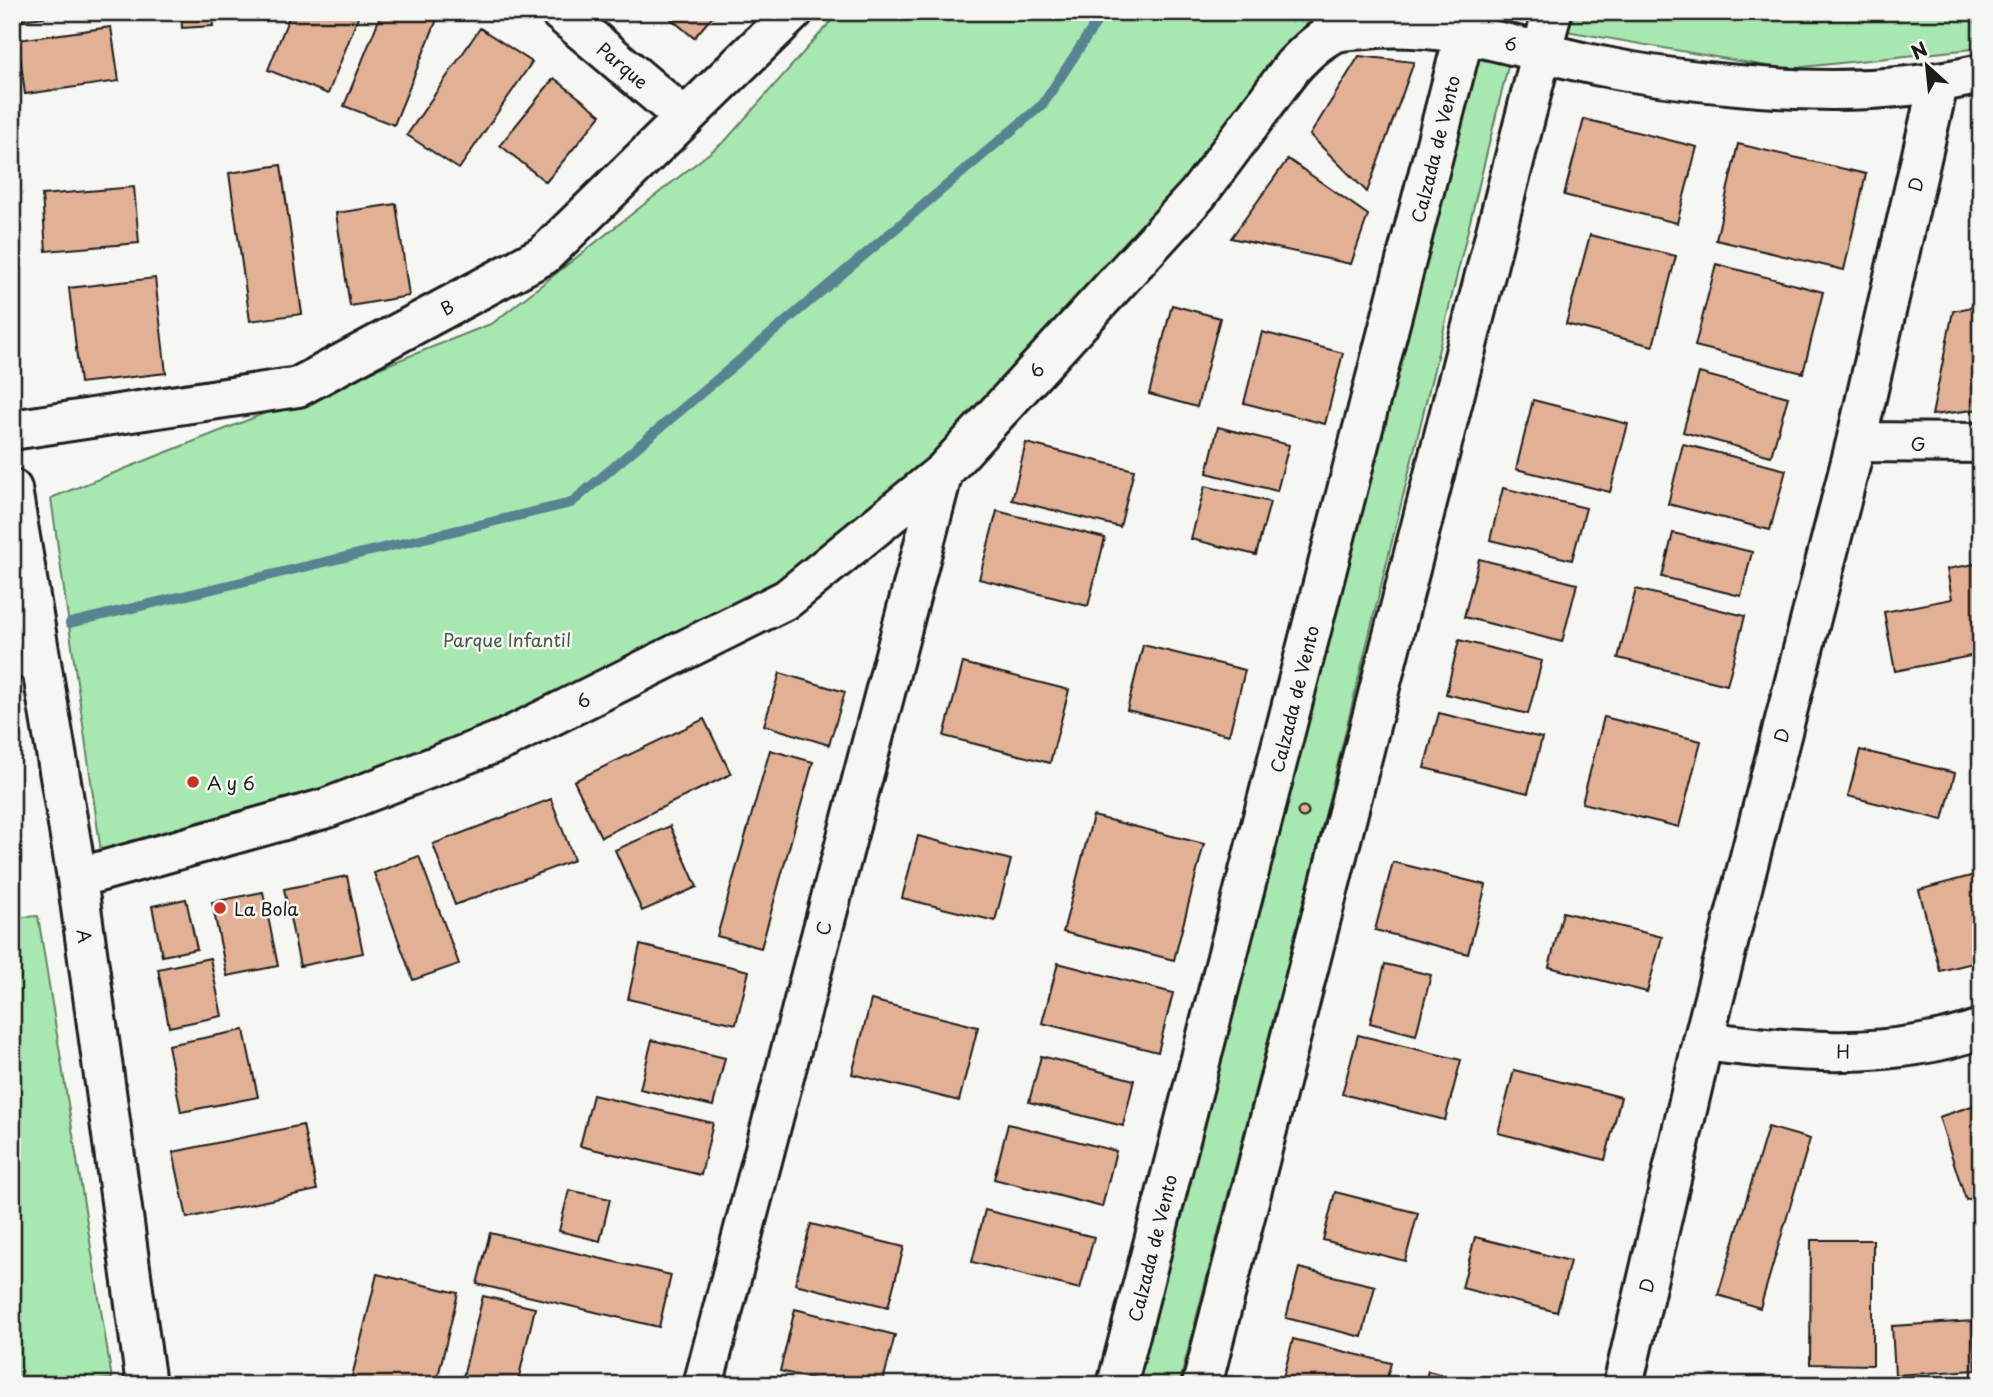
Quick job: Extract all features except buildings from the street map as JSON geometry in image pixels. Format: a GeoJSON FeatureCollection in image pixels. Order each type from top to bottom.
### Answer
{"type":"FeatureCollection","features":[{"type":"Feature","properties":{"kind":"street","name":"Parque"},"geometry":{"type":"LineString","coordinates":[[561,12],[685,118]]}},
{"type":"Feature","properties":{"kind":"street","name":"B"},"geometry":{"type":"LineString","coordinates":[[12,430],[298,387],[544,254],[793,12]]}},
{"type":"Feature","properties":{"kind":"street"},"geometry":{"type":"LineString","coordinates":[[1202,1385],[1552,12]]}},
{"type":"Feature","properties":{"kind":"street","name":"6"},"geometry":{"type":"LineString","coordinates":[[77,878],[327,808],[505,739],[787,599],[943,471],[1198,194],[1293,66],[1311,48],[1335,33],[1389,26],[1467,24],[1542,51],[1605,67],[1741,86],[1811,88],[1938,85],[1981,74]]}},
{"type":"Feature","properties":{"kind":"street","name":"Calzada de Vento"},"geometry":{"type":"LineString","coordinates":[[1117,1385],[1467,24]]}},
{"type":"Feature","properties":{"kind":"street","name":"D"},"geometry":{"type":"LineString","coordinates":[[1623,1385],[1703,1041],[1856,442],[1938,85]]}},
{"type":"Feature","properties":{"kind":"street","name":"G"},"geometry":{"type":"LineString","coordinates":[[1856,442],[1981,443]]}},
{"type":"Feature","properties":{"kind":"street","name":"C"},"geometry":{"type":"LineString","coordinates":[[703,1385],[943,471]]}},
{"type":"Feature","properties":{"kind":"street","name":"A"},"geometry":{"type":"LineString","coordinates":[[12,489],[27,670],[77,878],[146,1385]]}},
{"type":"Feature","properties":{"kind":"street","name":"H"},"geometry":{"type":"LineString","coordinates":[[1703,1041],[1784,1052],[1851,1051],[1924,1046],[1981,1030]]}},
{"type":"Feature","properties":{"kind":"green space","name":"Parque Infantil"},"geometry":{"type":"Polygon","coordinates":[[[839,12],[1370,12],[1362,39],[1318,70],[1188,224],[940,500],[656,678],[106,887],[51,498],[493,323],[726,140],[839,12]]]}},
{"type":"Feature","properties":{"kind":"green space"},"geometry":{"type":"Polygon","coordinates":[[[1571,12],[1981,12],[1981,48],[1784,69],[1566,31],[1571,12]]]}},
{"type":"Feature","properties":{"kind":"green space"},"geometry":{"type":"Polygon","coordinates":[[[1475,56],[1500,59],[1508,66],[1310,877],[1179,1385],[1134,1385],[1475,56]]]}},
{"type":"Feature","properties":{"kind":"green space"},"geometry":{"type":"Polygon","coordinates":[[[38,916],[112,1379],[53,1385],[12,1385],[12,918],[38,916]]]}},
{"type":"Feature","properties":{"kind":"waterway"},"geometry":{"type":"LineString","coordinates":[[70,623],[571,503],[1043,104],[1103,12]]}},
{"type":"Feature","properties":{"kind":"place","name":"A y 6"},"geometry":{"type":"Point","coordinates":[193,782]}},
{"type":"Feature","properties":{"kind":"place","name":"La Bola"},"geometry":{"type":"Point","coordinates":[220,908]}}]}
